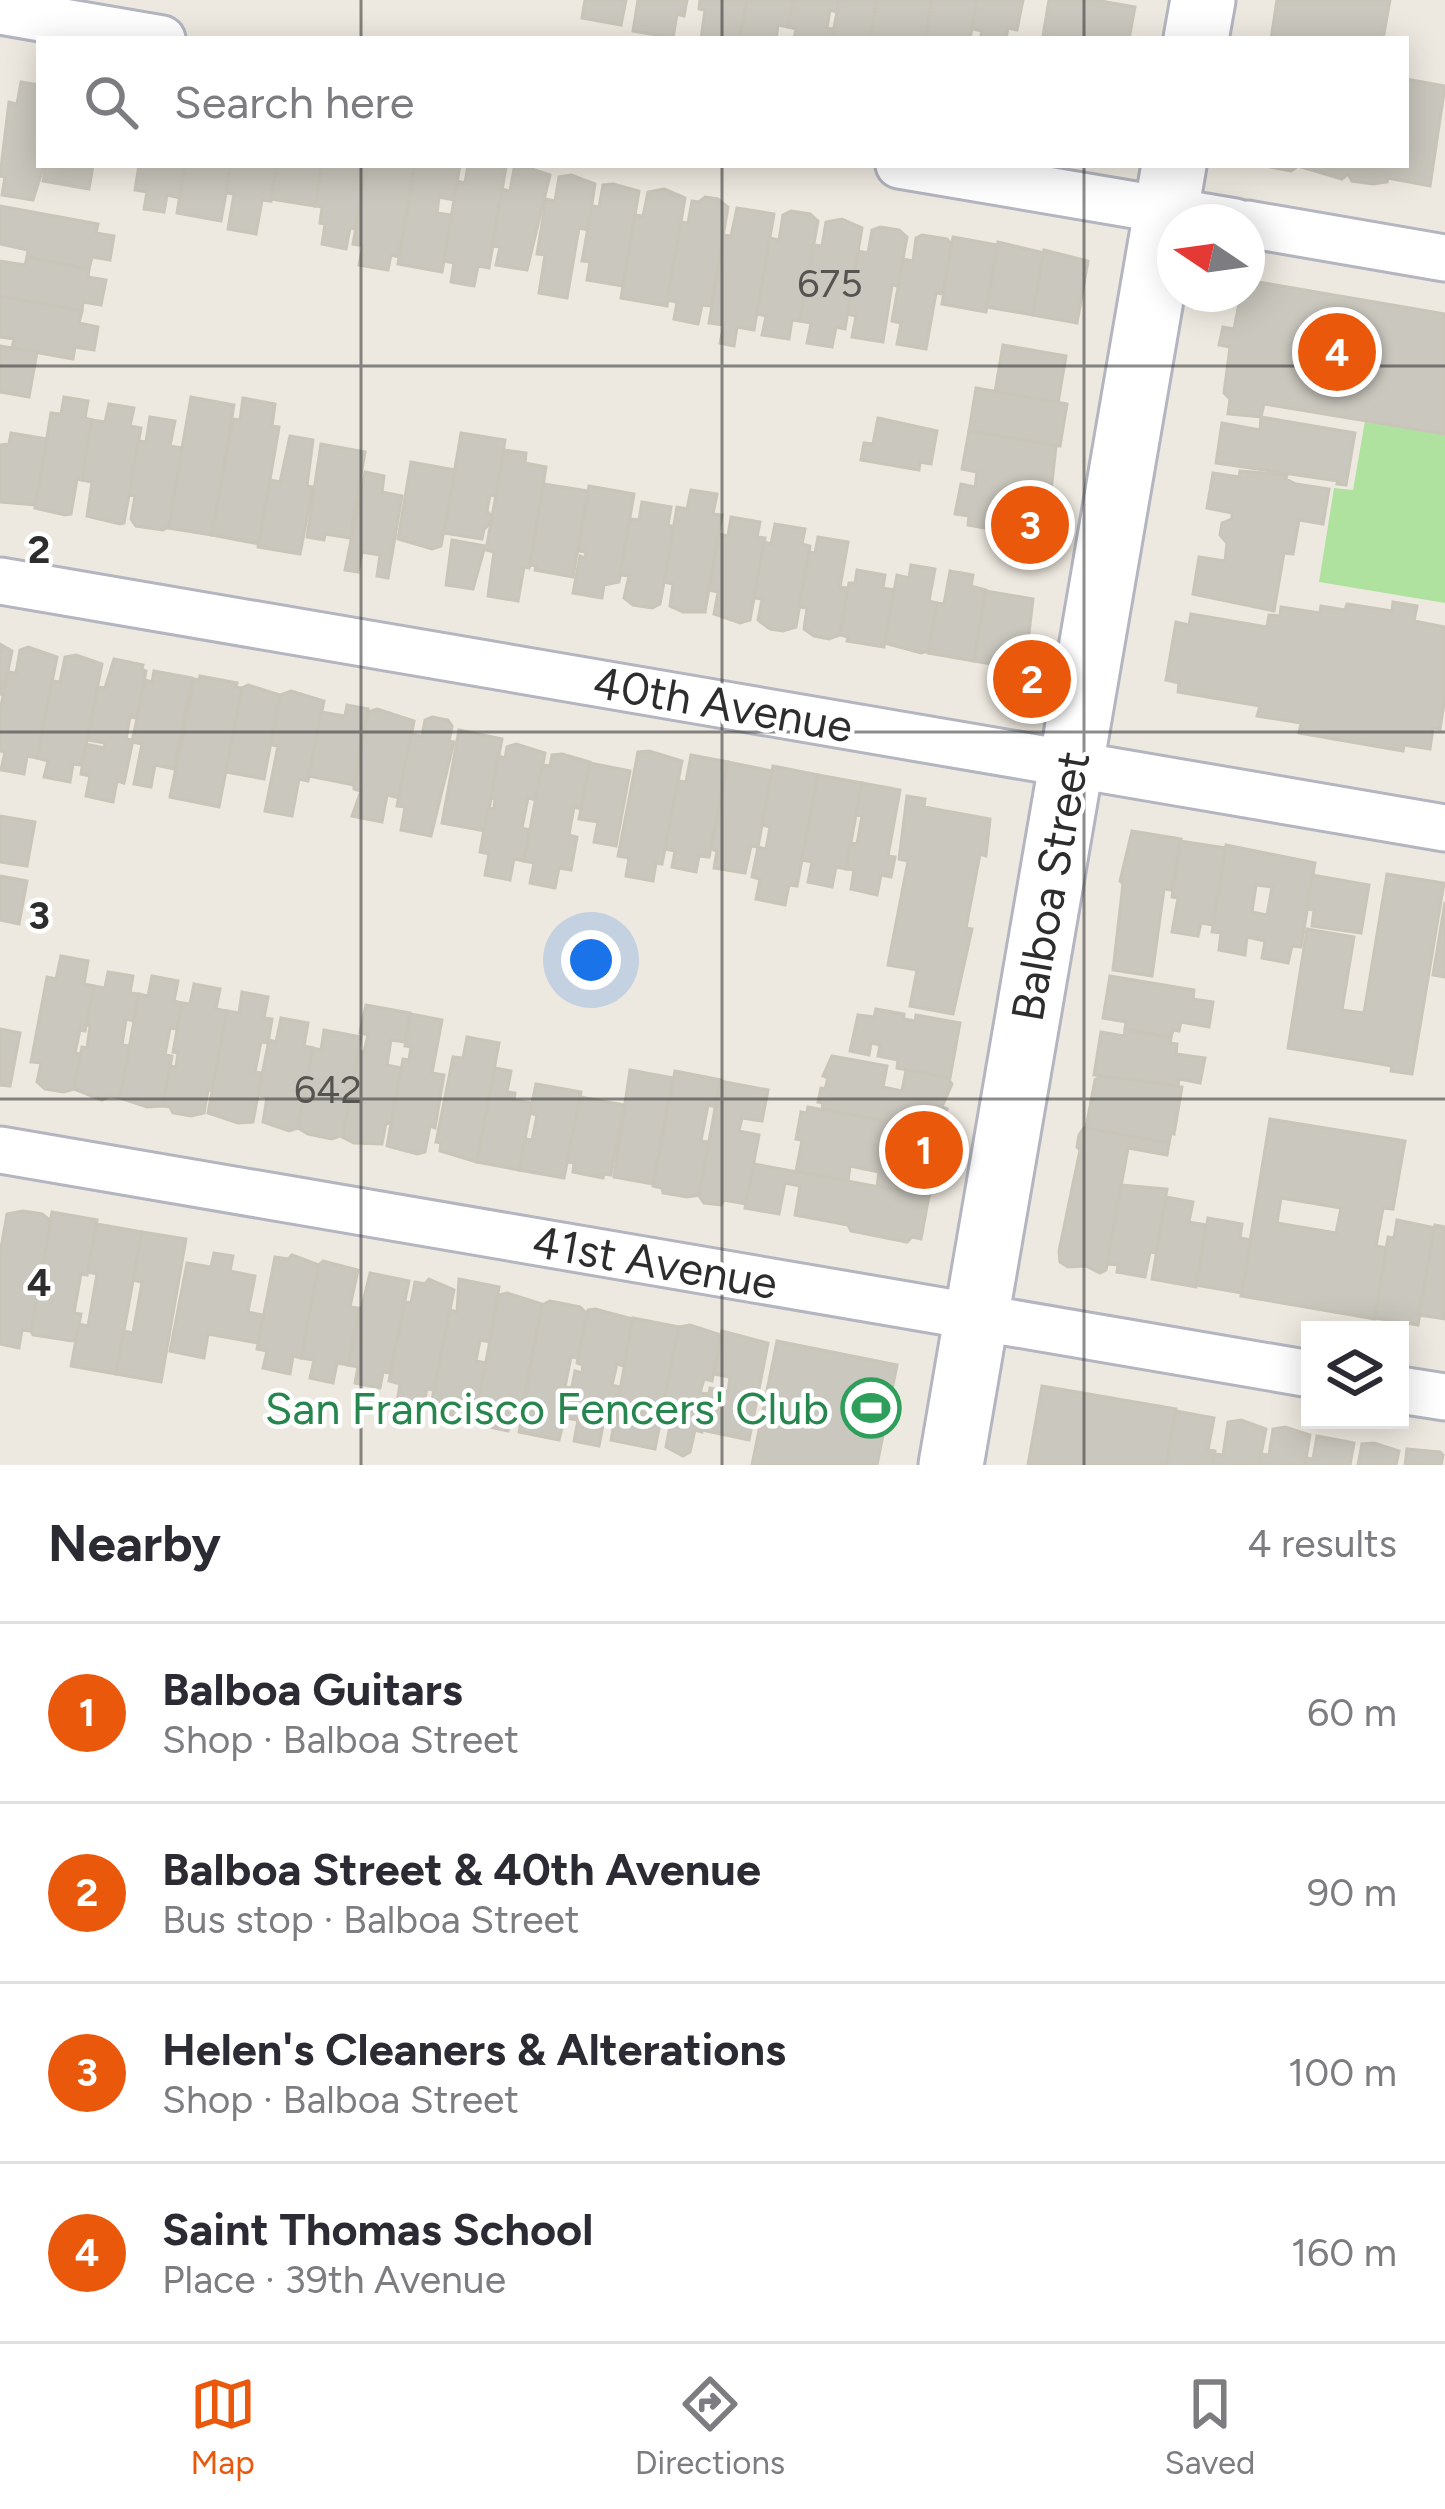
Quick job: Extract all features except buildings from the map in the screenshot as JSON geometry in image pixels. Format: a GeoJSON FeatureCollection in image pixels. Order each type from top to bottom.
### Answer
{"type":"FeatureCollection","features":[{"type":"Feature","properties":{"kind":"street"},"geometry":{"type":"LineString","coordinates":[[1196,36],[1202,0]]}},
{"type":"Feature","properties":{"kind":"street"},"geometry":{"type":"LineString","coordinates":[[0,11],[145,36]]}},
{"type":"Feature","properties":{"kind":"street"},"geometry":{"type":"LineString","coordinates":[[934,168],[1170,188],[1200,204]]}},
{"type":"Feature","properties":{"kind":"street","name":"Balboa Street"},"geometry":{"type":"LineString","coordinates":[[951,1465],[1170,188]]}},
{"type":"Feature","properties":{"kind":"street"},"geometry":{"type":"LineString","coordinates":[[1265,227],[1445,258]]}},
{"type":"Feature","properties":{"kind":"street","name":"40th Avenue"},"geometry":{"type":"LineString","coordinates":[[0,581],[1445,828]]}},
{"type":"Feature","properties":{"kind":"street","name":"41st Avenue"},"geometry":{"type":"LineString","coordinates":[[0,1150],[1301,1372]]}},
{"type":"Feature","properties":{"kind":"street"},"geometry":{"type":"LineString","coordinates":[[1409,1391],[1445,1397]]}},
{"type":"Feature","properties":{"kind":"green space"},"geometry":{"type":"Polygon","coordinates":[[[1365,421],[1445,434],[1445,603],[1319,582],[1334,488],[1353,490],[1365,421]]]}},
{"type":"Feature","properties":{"kind":"place","name":"Saint Thomas School"},"geometry":{"type":"Point","coordinates":[1337,352]}},
{"type":"Feature","properties":{"kind":"place","name":"Helen's Cleaners & Alterations"},"geometry":{"type":"Point","coordinates":[1030,525]}},
{"type":"Feature","properties":{"kind":"place","name":"Balboa Street & 40th Avenue"},"geometry":{"type":"Point","coordinates":[1032,679]}},
{"type":"Feature","properties":{"kind":"place","name":"Balboa Guitars"},"geometry":{"type":"Point","coordinates":[924,1150]}},
{"type":"Feature","properties":{"kind":"place","name":"San Francisco Fencers' Club"},"geometry":{"type":"Point","coordinates":[871,1408]}}]}
